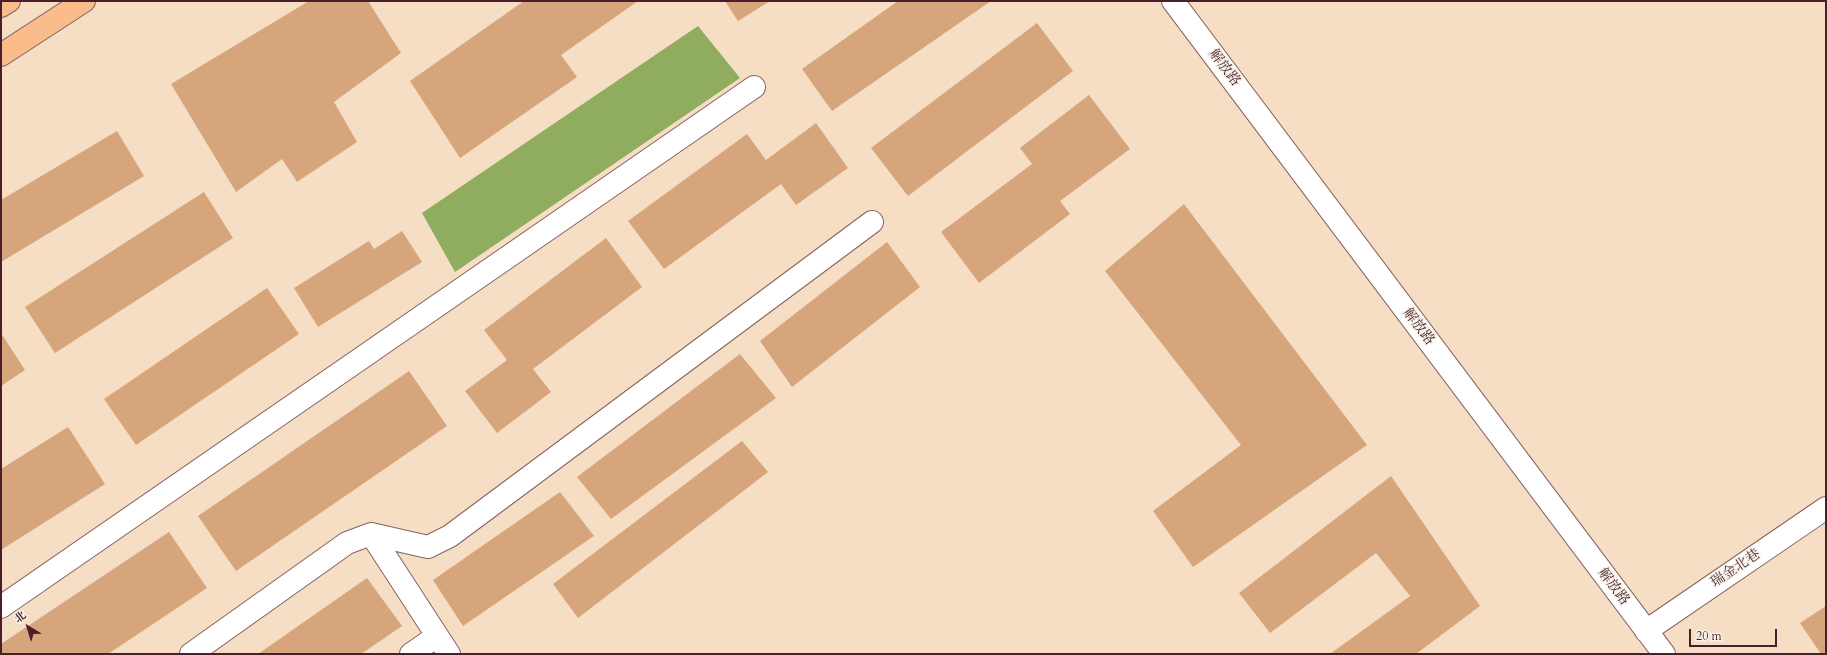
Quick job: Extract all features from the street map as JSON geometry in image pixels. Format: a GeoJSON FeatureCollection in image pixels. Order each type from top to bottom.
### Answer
{"type":"FeatureCollection","features":[{"type":"Feature","properties":{"kind":"main road"},"geometry":{"type":"LineString","coordinates":[[1,6],[9,1]]}},
{"type":"Feature","properties":{"kind":"main road"},"geometry":{"type":"LineString","coordinates":[[1,55],[84,1]]}},
{"type":"Feature","properties":{"kind":"street","name":"解放路"},"geometry":{"type":"LineString","coordinates":[[1173,1],[1664,654]]}},
{"type":"Feature","properties":{"kind":"street"},"geometry":{"type":"LineString","coordinates":[[1,607],[754,87]]}},
{"type":"Feature","properties":{"kind":"street"},"geometry":{"type":"LineString","coordinates":[[198,652],[347,543],[371,534],[428,547],[450,536],[872,222]]}},
{"type":"Feature","properties":{"kind":"street","name":"瑞金北巷"},"geometry":{"type":"LineString","coordinates":[[1646,631],[1826,508]]}},
{"type":"Feature","properties":{"kind":"street"},"geometry":{"type":"LineString","coordinates":[[371,534],[448,654]]}},
{"type":"Feature","properties":{"kind":"street"},"geometry":{"type":"LineString","coordinates":[[411,654],[437,636]]}},
{"type":"Feature","properties":{"kind":"green space"},"geometry":{"type":"Polygon","coordinates":[[[698,26],[740,78],[455,272],[422,213],[698,26]]]}},
{"type":"Feature","properties":{"kind":"building"},"geometry":{"type":"Polygon","coordinates":[[[309,1],[368,1],[401,53],[334,102],[357,142],[297,182],[282,159],[236,192],[171,84],[309,1]]]}},
{"type":"Feature","properties":{"kind":"building"},"geometry":{"type":"Polygon","coordinates":[[[524,1],[638,1],[561,55],[577,77],[460,158],[410,81],[524,1]]]}},
{"type":"Feature","properties":{"kind":"building"},"geometry":{"type":"Polygon","coordinates":[[[725,1],[770,1],[738,21],[725,1]]]}},
{"type":"Feature","properties":{"kind":"building"},"geometry":{"type":"Polygon","coordinates":[[[898,1],[991,1],[832,111],[802,69],[898,1]]]}},
{"type":"Feature","properties":{"kind":"building"},"geometry":{"type":"Polygon","coordinates":[[[1037,23],[1073,71],[908,196],[871,148],[1037,23]]]}},
{"type":"Feature","properties":{"kind":"building"},"geometry":{"type":"Polygon","coordinates":[[[1089,95],[1130,149],[1060,201],[1070,214],[979,283],[941,232],[1032,164],[1020,148],[1089,95]]]}},
{"type":"Feature","properties":{"kind":"building"},"geometry":{"type":"Polygon","coordinates":[[[816,123],[848,168],[796,205],[781,184],[664,269],[628,221],[747,134],[766,160],[816,123]]]}},
{"type":"Feature","properties":{"kind":"building"},"geometry":{"type":"Polygon","coordinates":[[[117,131],[144,176],[1,262],[1,200],[117,131]]]}},
{"type":"Feature","properties":{"kind":"building"},"geometry":{"type":"Polygon","coordinates":[[[204,192],[233,238],[55,353],[25,307],[204,192]]]}},
{"type":"Feature","properties":{"kind":"building"},"geometry":{"type":"Polygon","coordinates":[[[1184,204],[1367,445],[1193,567],[1153,511],[1241,445],[1105,271],[1184,204]]]}},
{"type":"Feature","properties":{"kind":"building"},"geometry":{"type":"Polygon","coordinates":[[[402,231],[422,262],[318,327],[294,288],[369,241],[374,249],[402,231]]]}},
{"type":"Feature","properties":{"kind":"building"},"geometry":{"type":"Polygon","coordinates":[[[606,238],[642,287],[533,369],[551,392],[497,433],[465,391],[507,360],[484,330],[606,238]]]}},
{"type":"Feature","properties":{"kind":"building"},"geometry":{"type":"Polygon","coordinates":[[[887,242],[920,287],[792,387],[760,341],[887,242]]]}},
{"type":"Feature","properties":{"kind":"building"},"geometry":{"type":"Polygon","coordinates":[[[267,288],[299,334],[136,445],[104,399],[267,288]]]}},
{"type":"Feature","properties":{"kind":"building"},"geometry":{"type":"Polygon","coordinates":[[[1,333],[25,370],[1,386],[1,333]]]}},
{"type":"Feature","properties":{"kind":"building"},"geometry":{"type":"Polygon","coordinates":[[[740,354],[776,398],[611,519],[577,477],[740,354]]]}},
{"type":"Feature","properties":{"kind":"building"},"geometry":{"type":"Polygon","coordinates":[[[409,371],[447,426],[236,571],[198,516],[409,371]]]}},
{"type":"Feature","properties":{"kind":"building"},"geometry":{"type":"Polygon","coordinates":[[[68,427],[105,484],[1,550],[1,469],[68,427]]]}},
{"type":"Feature","properties":{"kind":"building"},"geometry":{"type":"Polygon","coordinates":[[[742,441],[768,472],[578,618],[553,584],[742,441]]]}},
{"type":"Feature","properties":{"kind":"building"},"geometry":{"type":"Polygon","coordinates":[[[1391,476],[1480,606],[1416,654],[1330,654],[1410,596],[1376,553],[1270,633],[1239,593],[1391,476]]]}},
{"type":"Feature","properties":{"kind":"building"},"geometry":{"type":"Polygon","coordinates":[[[560,492],[594,536],[463,626],[433,580],[560,492]]]}},
{"type":"Feature","properties":{"kind":"building"},"geometry":{"type":"Polygon","coordinates":[[[169,532],[207,588],[108,654],[1,654],[1,644],[169,532]]]}},
{"type":"Feature","properties":{"kind":"building"},"geometry":{"type":"Polygon","coordinates":[[[367,578],[402,626],[361,654],[258,654],[367,578]]]}},
{"type":"Feature","properties":{"kind":"building"},"geometry":{"type":"Polygon","coordinates":[[[1826,606],[1826,653],[1821,654],[1800,623],[1826,606]]]}}]}
